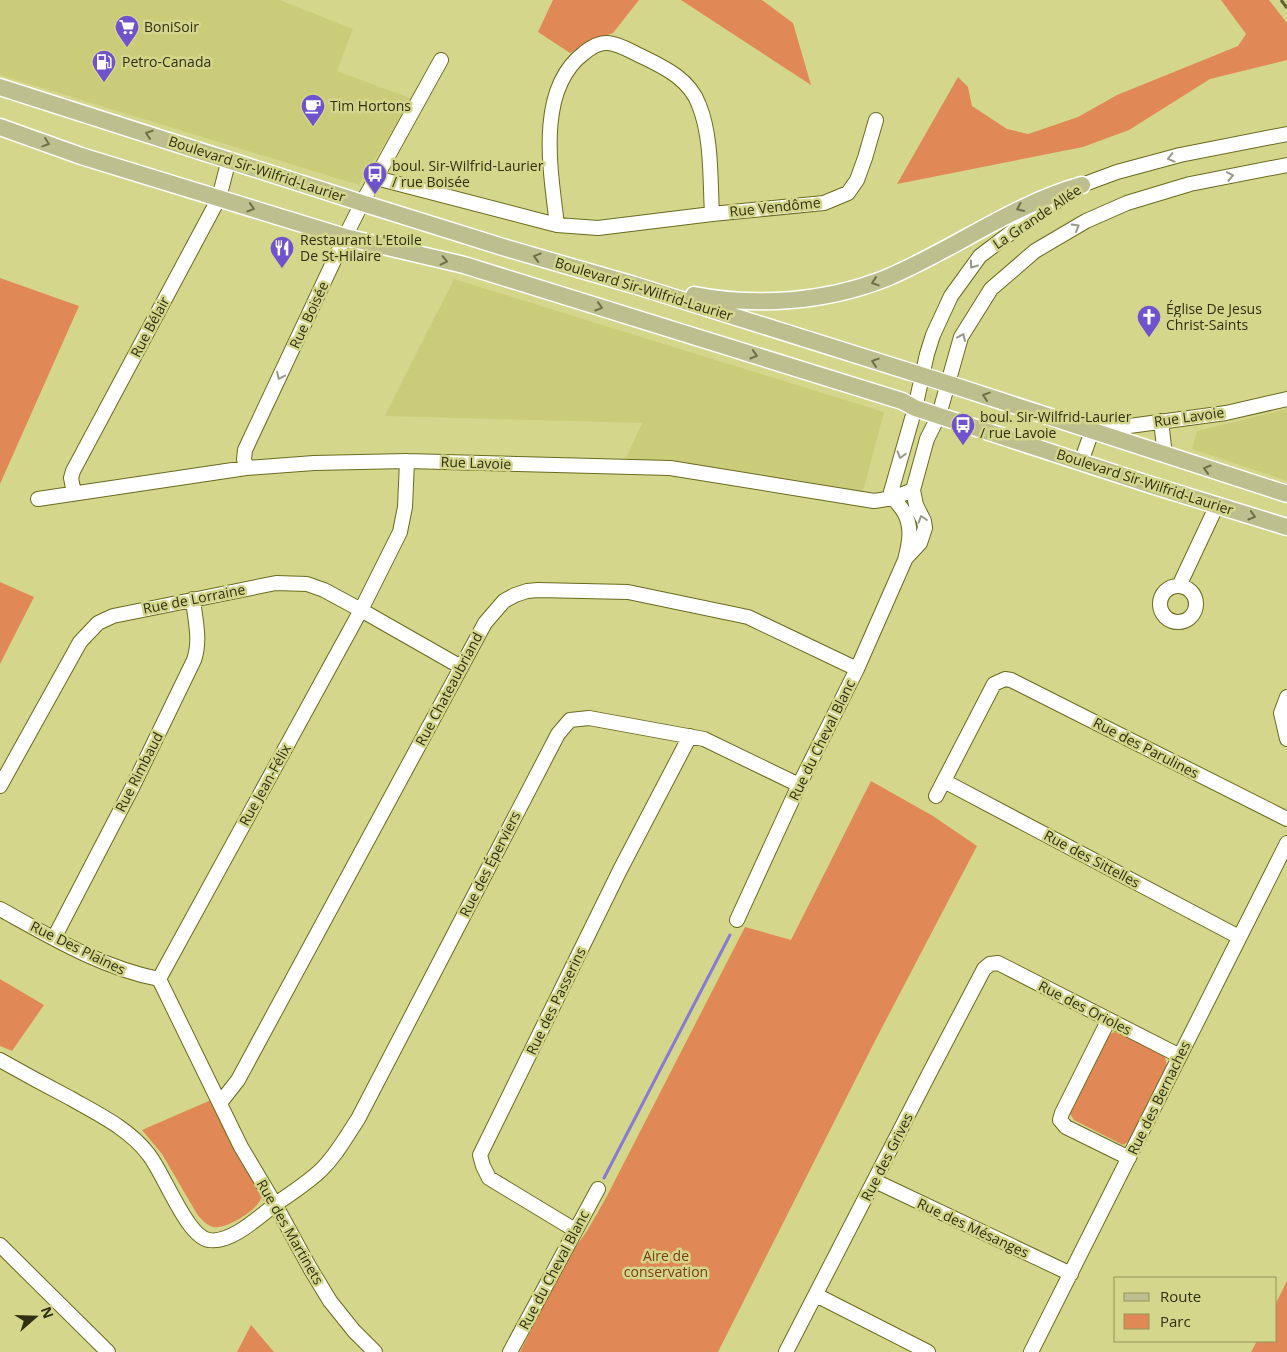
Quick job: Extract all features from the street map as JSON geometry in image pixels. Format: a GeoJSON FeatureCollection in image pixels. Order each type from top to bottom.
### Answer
{"type":"FeatureCollection","features":[{"type":"Feature","properties":{"kind":"main road","name":"Boulevard Sir-Wilfrid-Laurier"},"geometry":{"type":"LineString","coordinates":[[0,86],[362,203],[506,248],[634,285],[949,384],[1287,494]]}},
{"type":"Feature","properties":{"kind":"main road","name":"Boulevard Sir-Wilfrid-Laurier"},"geometry":{"type":"LineString","coordinates":[[0,127],[81,156],[345,237],[464,266],[902,401],[915,408],[1287,527]]}},
{"type":"Feature","properties":{"kind":"main road"},"geometry":{"type":"LineString","coordinates":[[634,285],[702,297],[768,302],[812,298],[851,290],[884,279],[1042,198],[1082,185]]}},
{"type":"Feature","properties":{"kind":"street","name":"Rue Vendôme"},"geometry":{"type":"LineString","coordinates":[[557,225],[550,166],[550,122],[558,90],[576,59],[598,44],[606,42],[656,63],[676,75],[689,86],[699,103],[705,123],[712,214]]}},
{"type":"Feature","properties":{"kind":"street","name":"Rue Boisée"},"geometry":{"type":"LineString","coordinates":[[246,468],[245,450],[345,237],[442,60]]}},
{"type":"Feature","properties":{"kind":"street","name":"Rue Vendôme"},"geometry":{"type":"LineString","coordinates":[[376,178],[557,225],[598,228],[824,203],[848,193],[857,180],[876,120]]}},
{"type":"Feature","properties":{"kind":"street","name":"La Grande Allée"},"geometry":{"type":"LineString","coordinates":[[915,408],[933,335],[951,296],[980,256],[1029,219],[1082,185],[1117,172],[1180,155],[1287,134]]}},
{"type":"Feature","properties":{"kind":"street","name":"Rue Bélair"},"geometry":{"type":"LineString","coordinates":[[74,493],[71,478],[73,471],[219,198],[229,159]]}},
{"type":"Feature","properties":{"kind":"street","name":"La Grande Allée"},"geometry":{"type":"LineString","coordinates":[[939,415],[961,337],[991,289],[1035,251],[1086,221],[1127,203],[1190,184],[1287,165]]}},
{"type":"Feature","properties":{"kind":"street","name":"Rue Lavoie"},"geometry":{"type":"LineString","coordinates":[[1092,431],[1226,412],[1287,399]]}},
{"type":"Feature","properties":{"kind":"street"},"geometry":{"type":"LineString","coordinates":[[893,498],[891,492],[915,408]]}},
{"type":"Feature","properties":{"kind":"street"},"geometry":{"type":"LineString","coordinates":[[913,490],[927,439],[939,415]]}},
{"type":"Feature","properties":{"kind":"street"},"geometry":{"type":"LineString","coordinates":[[1161,421],[1165,455]]}},
{"type":"Feature","properties":{"kind":"street"},"geometry":{"type":"LineString","coordinates":[[1081,462],[1092,431]]}},
{"type":"Feature","properties":{"kind":"street","name":"Rue Lavoie"},"geometry":{"type":"LineString","coordinates":[[38,499],[246,468],[407,461],[670,468],[874,501],[893,498],[913,490]]}},
{"type":"Feature","properties":{"kind":"street","name":"Rue Jean-Félix"},"geometry":{"type":"LineString","coordinates":[[159,979],[361,610],[400,532],[405,507],[407,461]]}},
{"type":"Feature","properties":{"kind":"street","name":"Rue du Cheval Blanc"},"geometry":{"type":"LineString","coordinates":[[904,560],[920,544],[925,528],[924,521],[916,505],[913,490]]}},
{"type":"Feature","properties":{"kind":"street","name":"Rue du Cheval Blanc"},"geometry":{"type":"LineString","coordinates":[[737,920],[799,785],[857,669],[904,560],[909,544],[909,522],[893,498]]}},
{"type":"Feature","properties":{"kind":"street"},"geometry":{"type":"LineString","coordinates":[[1179,586],[1217,505]]}},
{"type":"Feature","properties":{"kind":"street","name":"Rue de Lorraine"},"geometry":{"type":"LineString","coordinates":[[0,786],[80,642],[98,623],[113,616],[276,583],[307,584],[324,590],[461,667]]}},
{"type":"Feature","properties":{"kind":"street","name":"Rue Chateaubriand"},"geometry":{"type":"LineString","coordinates":[[220,1103],[238,1080],[485,623],[504,602],[515,595],[538,590],[628,592],[748,617],[857,669]]}},
{"type":"Feature","properties":{"kind":"street","name":"Rue Rimbaud"},"geometry":{"type":"LineString","coordinates":[[54,938],[194,660],[198,649],[198,641],[192,600]]}},
{"type":"Feature","properties":{"kind":"street","name":"Rue des Parulines"},"geometry":{"type":"LineString","coordinates":[[944,781],[994,684],[1005,679],[1029,689],[1287,819]]}},
{"type":"Feature","properties":{"kind":"street"},"geometry":{"type":"LineString","coordinates":[[1287,697],[1281,713],[1287,739]]}},
{"type":"Feature","properties":{"kind":"street","name":"Rue des Éperviers"},"geometry":{"type":"LineString","coordinates":[[275,1204],[319,1172],[335,1155],[358,1119],[562,728],[570,720],[589,718],[704,739],[799,785]]}},
{"type":"Feature","properties":{"kind":"street","name":"Rue des Passerins"},"geometry":{"type":"LineString","coordinates":[[575,1230],[489,1178],[482,1166],[480,1155],[620,870],[690,736]]}},
{"type":"Feature","properties":{"kind":"street"},"geometry":{"type":"LineString","coordinates":[[936,796],[944,781]]}},
{"type":"Feature","properties":{"kind":"street","name":"Rue des Sittelles"},"geometry":{"type":"LineString","coordinates":[[944,781],[1240,937]]}},
{"type":"Feature","properties":{"kind":"street","name":"Rue des Bernaches"},"geometry":{"type":"LineString","coordinates":[[1031,1352],[1287,843]]}},
{"type":"Feature","properties":{"kind":"street","name":"Rue Des Plaines"},"geometry":{"type":"LineString","coordinates":[[0,909],[112,967],[135,975],[159,979]]}},
{"type":"Feature","properties":{"kind":"street","name":"Rue des Orioles"},"geometry":{"type":"LineString","coordinates":[[990,964],[998,963],[1108,1021],[1180,1056]]}},
{"type":"Feature","properties":{"kind":"street","name":"Rue des Grives"},"geometry":{"type":"LineString","coordinates":[[786,1352],[935,1062],[984,969],[990,964]]}},
{"type":"Feature","properties":{"kind":"street"},"geometry":{"type":"LineString","coordinates":[[159,979],[220,1103]]}},
{"type":"Feature","properties":{"kind":"street"},"geometry":{"type":"LineString","coordinates":[[1108,1021],[1060,1120],[1066,1126],[1129,1158]]}},
{"type":"Feature","properties":{"kind":"street"},"geometry":{"type":"LineString","coordinates":[[0,1060],[94,1111],[122,1128],[139,1143],[157,1166],[190,1227],[199,1236],[209,1240],[222,1239],[245,1228],[275,1204]]}},
{"type":"Feature","properties":{"kind":"street","name":"Rue des Martinets"},"geometry":{"type":"LineString","coordinates":[[220,1103],[241,1147],[330,1301],[354,1332],[375,1352]]}},
{"type":"Feature","properties":{"kind":"street","name":"Rue des Mésanges"},"geometry":{"type":"LineString","coordinates":[[875,1181],[1071,1274]]}},
{"type":"Feature","properties":{"kind":"street","name":"Rue du Cheval Blanc"},"geometry":{"type":"LineString","coordinates":[[510,1352],[598,1189]]}},
{"type":"Feature","properties":{"kind":"street"},"geometry":{"type":"LineString","coordinates":[[0,1246],[108,1352]]}},
{"type":"Feature","properties":{"kind":"street"},"geometry":{"type":"LineString","coordinates":[[816,1295],[928,1352]]}},
{"type":"Feature","properties":{"kind":"shaded area"},"geometry":{"type":"Polygon","coordinates":[[[0,0],[280,0],[353,29],[337,71],[413,99],[359,185],[0,75],[0,0]]]}},
{"type":"Feature","properties":{"kind":"shaded area"},"geometry":{"type":"Polygon","coordinates":[[[454,279],[884,412],[861,499],[622,467],[642,423],[385,416],[454,279]]]}},
{"type":"Feature","properties":{"kind":"shaded area"},"geometry":{"type":"Polygon","coordinates":[[[1287,409],[1287,481],[1192,449],[1197,431],[1287,409]]]}},
{"type":"Feature","properties":{"kind":"green space"},"geometry":{"type":"Polygon","coordinates":[[[553,0],[639,0],[613,33],[593,40],[570,53],[538,32],[553,0]]]}},
{"type":"Feature","properties":{"kind":"green space"},"geometry":{"type":"Polygon","coordinates":[[[681,0],[762,0],[793,23],[811,85],[681,0]]]}},
{"type":"Feature","properties":{"kind":"green space"},"geometry":{"type":"Polygon","coordinates":[[[1221,0],[1269,0],[1287,23],[1287,60],[1210,79],[1129,130],[1083,147],[897,184],[958,77],[968,87],[972,106],[1007,129],[1028,134],[1078,117],[1117,95],[1238,46],[1246,34],[1221,0]]]}},
{"type":"Feature","properties":{"kind":"green space"},"geometry":{"type":"Polygon","coordinates":[[[0,278],[79,306],[0,484],[0,278]]]}},
{"type":"Feature","properties":{"kind":"green space"},"geometry":{"type":"Polygon","coordinates":[[[0,582],[34,597],[0,664],[0,582]]]}},
{"type":"Feature","properties":{"kind":"green space","name":"Aire de conservation"},"geometry":{"type":"Polygon","coordinates":[[[871,781],[933,816],[977,846],[876,1039],[718,1352],[520,1352],[566,1260],[587,1231],[607,1196],[745,927],[791,940],[871,781]]]}},
{"type":"Feature","properties":{"kind":"green space"},"geometry":{"type":"Polygon","coordinates":[[[0,979],[44,1005],[12,1051],[0,1046],[0,979]]]}},
{"type":"Feature","properties":{"kind":"green space"},"geometry":{"type":"Polygon","coordinates":[[[1116,1032],[1165,1057],[1167,1066],[1131,1140],[1123,1145],[1074,1120],[1070,1114],[1107,1037],[1111,1033],[1116,1032]]]}},
{"type":"Feature","properties":{"kind":"green space"},"geometry":{"type":"Polygon","coordinates":[[[211,1100],[236,1153],[262,1196],[255,1207],[242,1218],[219,1227],[208,1225],[197,1214],[162,1154],[142,1130],[211,1100]]]}},
{"type":"Feature","properties":{"kind":"green space"},"geometry":{"type":"Polygon","coordinates":[[[1287,1281],[1287,1352],[1251,1352],[1256,1342],[1277,1342],[1277,1301],[1287,1281]]]}},
{"type":"Feature","properties":{"kind":"green space"},"geometry":{"type":"Polygon","coordinates":[[[251,1325],[274,1352],[237,1352],[251,1325]]]}},
{"type":"Feature","properties":{"kind":"waterway"},"geometry":{"type":"LineString","coordinates":[[604,1178],[730,935]]}},
{"type":"Feature","properties":{"kind":"railway"},"geometry":{"type":"LineString","coordinates":[[1281,0],[1287,8]]}},
{"type":"Feature","properties":{"kind":"place","name":"BoniSoir"},"geometry":{"type":"Point","coordinates":[127,48]}},
{"type":"Feature","properties":{"kind":"place","name":"Petro-Canada"},"geometry":{"type":"Point","coordinates":[104,83]}},
{"type":"Feature","properties":{"kind":"place","name":"Tim Hortons"},"geometry":{"type":"Point","coordinates":[313,127]}},
{"type":"Feature","properties":{"kind":"place","name":"boul. Sir-Wilfrid-Laurier / rue Boisée"},"geometry":{"type":"Point","coordinates":[375,195]}},
{"type":"Feature","properties":{"kind":"place","name":"Restaurant L'Etoile De St-Hilaire"},"geometry":{"type":"Point","coordinates":[282,269]}},
{"type":"Feature","properties":{"kind":"place","name":"Église De Jesus Christ-Saints"},"geometry":{"type":"Point","coordinates":[1149,338]}},
{"type":"Feature","properties":{"kind":"place","name":"boul. Sir-Wilfrid-Laurier / rue Lavoie"},"geometry":{"type":"Point","coordinates":[963,446]}}]}
